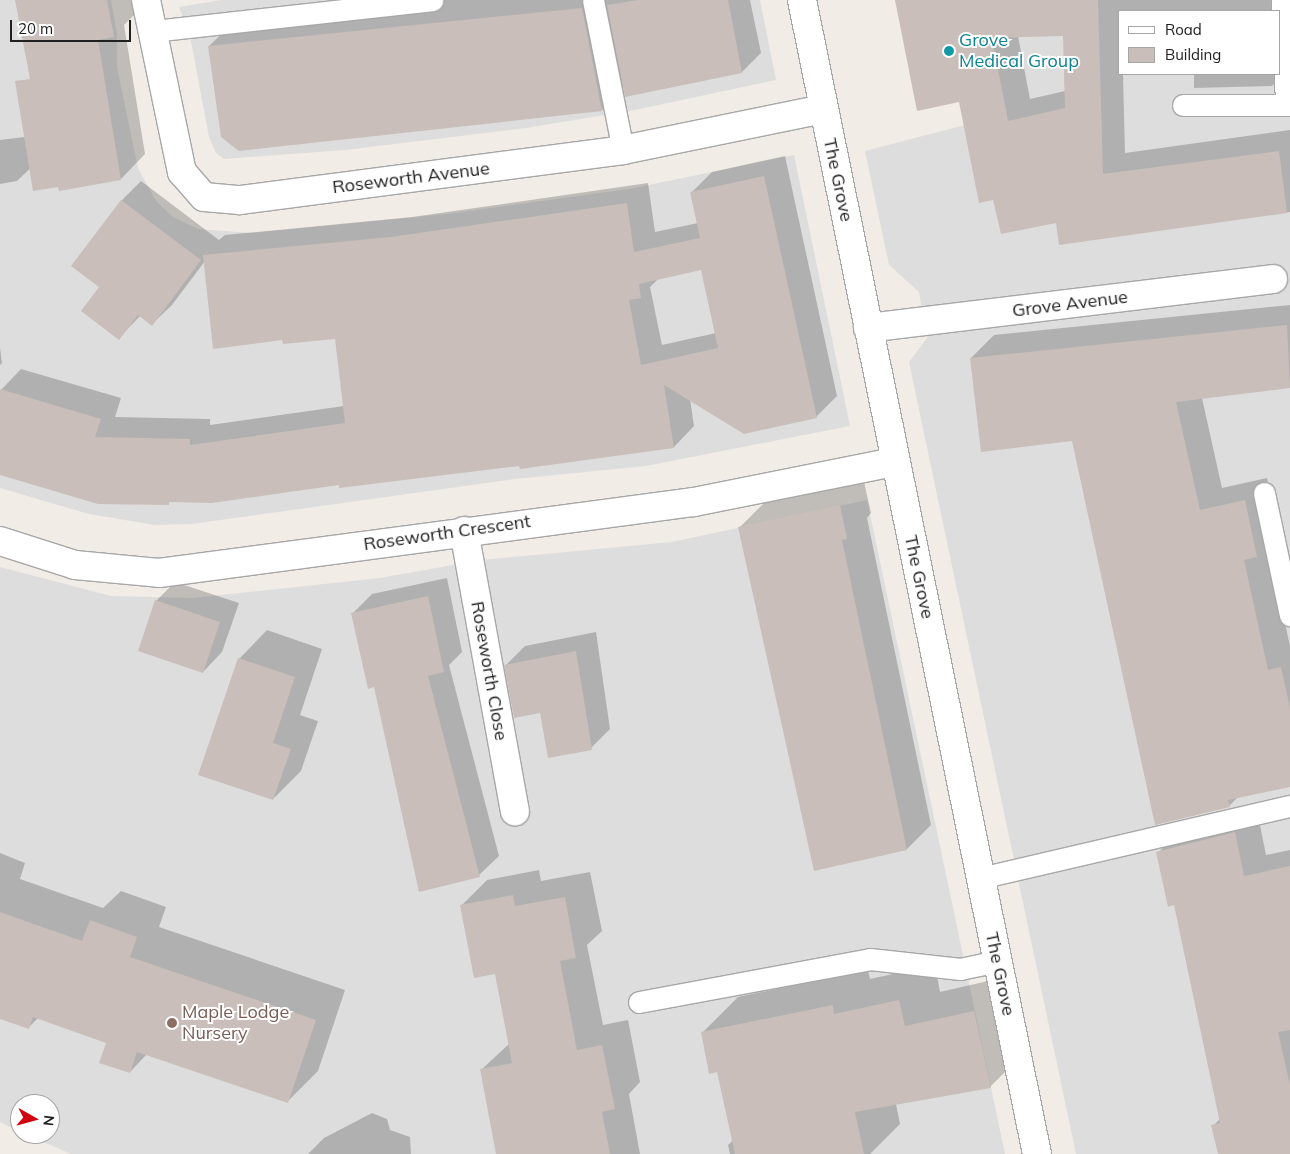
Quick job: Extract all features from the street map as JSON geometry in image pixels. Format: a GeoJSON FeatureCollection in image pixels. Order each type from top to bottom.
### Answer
{"type":"FeatureCollection","features":[{"type":"Feature","properties":{"kind":"street","name":"Roseworth Avenue"},"geometry":{"type":"LineString","coordinates":[[146,0],[182,172],[204,197],[240,200],[623,150],[823,109]]}},
{"type":"Feature","properties":{"kind":"street","name":"The Grove"},"geometry":{"type":"LineString","coordinates":[[802,0],[1037,1154]]}},
{"type":"Feature","properties":{"kind":"street","name":"Grove Avenue"},"geometry":{"type":"LineString","coordinates":[[868,328],[1273,279]]}},
{"type":"Feature","properties":{"kind":"street","name":"Roseworth Crescent"},"geometry":{"type":"LineString","coordinates":[[0,542],[75,565],[159,573],[464,531],[694,502],[895,462]]}},
{"type":"Feature","properties":{"kind":"street","name":"Roseworth Close"},"geometry":{"type":"LineString","coordinates":[[464,531],[515,811]]}},
{"type":"Feature","properties":{"kind":"lane"},"geometry":{"type":"LineString","coordinates":[[153,31],[432,0]]}},
{"type":"Feature","properties":{"kind":"lane"},"geometry":{"type":"LineString","coordinates":[[593,0],[623,150]]}},
{"type":"Feature","properties":{"kind":"lane"},"geometry":{"type":"LineString","coordinates":[[1183,105],[1288,105],[1282,0]]}},
{"type":"Feature","properties":{"kind":"lane"},"geometry":{"type":"LineString","coordinates":[[1264,493],[1290,615]]}},
{"type":"Feature","properties":{"kind":"lane"},"geometry":{"type":"LineString","coordinates":[[980,878],[1290,806]]}},
{"type":"Feature","properties":{"kind":"lane"},"geometry":{"type":"LineString","coordinates":[[639,1002],[870,959],[960,969],[998,961]]}},
{"type":"Feature","properties":{"kind":"shaded area"},"geometry":{"type":"Polygon","coordinates":[[[0,0],[111,0],[117,34],[117,67],[138,168],[156,201],[173,217],[198,229],[251,233],[447,214],[629,189],[794,155],[850,426],[646,466],[515,479],[192,524],[155,525],[89,514],[0,488],[0,0]]]}},
{"type":"Feature","properties":{"kind":"shaded area"},"geometry":{"type":"Polygon","coordinates":[[[221,0],[760,0],[776,80],[635,110],[526,128],[345,150],[224,159],[216,153],[209,137],[190,36],[179,7],[221,0]]]}},
{"type":"Feature","properties":{"kind":"shaded area"},"geometry":{"type":"Polygon","coordinates":[[[984,0],[1290,0],[1290,1154],[1076,1154],[909,362],[927,338],[919,292],[889,265],[865,151],[1007,114],[984,0]]]}},
{"type":"Feature","properties":{"kind":"shaded area"},"geometry":{"type":"Polygon","coordinates":[[[867,500],[1005,1154],[71,1154],[48,1144],[60,1144],[60,1094],[10,1094],[10,1127],[0,1122],[0,567],[111,596],[192,598],[380,578],[481,560],[672,542],[867,500]]]}},
{"type":"Feature","properties":{"kind":"building"},"geometry":{"type":"Polygon","coordinates":[[[15,0],[107,0],[114,37],[98,40],[121,180],[59,191],[58,187],[33,191],[15,81],[30,79],[15,0]]]}},
{"type":"Feature","properties":{"kind":"building"},"geometry":{"type":"Polygon","coordinates":[[[638,0],[728,0],[742,73],[625,97],[607,5],[638,0]]]}},
{"type":"Feature","properties":{"kind":"building"},"geometry":{"type":"Polygon","coordinates":[[[895,0],[1098,0],[1103,174],[1279,151],[1287,213],[1059,245],[1056,223],[1001,234],[993,200],[979,203],[959,102],[917,111],[895,0]],[[1063,36],[991,38],[1008,121],[1065,108],[1063,36]]]}},
{"type":"Feature","properties":{"kind":"building"},"geometry":{"type":"Polygon","coordinates":[[[582,8],[602,111],[239,151],[221,137],[208,46],[582,8]]]}},
{"type":"Feature","properties":{"kind":"building"},"geometry":{"type":"Polygon","coordinates":[[[764,176],[817,418],[744,434],[664,385],[674,448],[520,469],[519,466],[339,488],[339,485],[211,503],[169,502],[169,505],[98,504],[0,475],[0,389],[101,419],[95,437],[190,439],[190,445],[345,423],[335,339],[283,344],[282,340],[213,349],[203,255],[391,237],[627,203],[634,252],[700,238],[690,192],[764,176]],[[701,270],[639,284],[641,298],[629,300],[641,365],[718,348],[701,270]]]}},
{"type":"Feature","properties":{"kind":"building"},"geometry":{"type":"Polygon","coordinates":[[[121,200],[201,260],[152,326],[138,315],[119,340],[81,311],[99,287],[71,266],[121,200]]]}},
{"type":"Feature","properties":{"kind":"building"},"geometry":{"type":"Polygon","coordinates":[[[1287,325],[1290,388],[1176,402],[1200,510],[1245,500],[1257,557],[1244,560],[1268,670],[1281,667],[1290,708],[1290,787],[1228,800],[1230,807],[1155,825],[1072,441],[981,452],[970,358],[1287,325]]]}},
{"type":"Feature","properties":{"kind":"building"},"geometry":{"type":"Polygon","coordinates":[[[840,505],[847,539],[842,540],[907,850],[814,871],[738,527],[840,505]]]}},
{"type":"Feature","properties":{"kind":"building"},"geometry":{"type":"Polygon","coordinates":[[[428,596],[444,672],[428,676],[480,877],[419,892],[374,687],[368,689],[351,613],[428,596]]]}},
{"type":"Feature","properties":{"kind":"building"},"geometry":{"type":"Polygon","coordinates":[[[155,600],[220,622],[203,673],[138,651],[155,600]]]}},
{"type":"Feature","properties":{"kind":"building"},"geometry":{"type":"Polygon","coordinates":[[[576,651],[592,750],[548,758],[540,713],[514,718],[504,665],[576,651]]]}},
{"type":"Feature","properties":{"kind":"building"},"geometry":{"type":"Polygon","coordinates":[[[238,658],[295,677],[273,743],[291,749],[273,800],[198,775],[238,658]]]}},
{"type":"Feature","properties":{"kind":"building"},"geometry":{"type":"Polygon","coordinates":[[[1235,832],[1244,876],[1290,866],[1290,1030],[1278,1032],[1290,1085],[1290,1154],[1218,1154],[1211,1125],[1220,1123],[1174,905],[1168,907],[1156,852],[1235,832]]]}},
{"type":"Feature","properties":{"kind":"building"},"geometry":{"type":"Polygon","coordinates":[[[513,895],[515,906],[565,897],[576,958],[560,961],[577,1050],[602,1045],[615,1109],[602,1112],[610,1154],[496,1154],[480,1069],[512,1063],[495,974],[474,978],[460,905],[513,895]]]}},
{"type":"Feature","properties":{"kind":"building"},"geometry":{"type":"Polygon","coordinates":[[[0,912],[82,941],[90,920],[137,937],[130,957],[316,1020],[288,1103],[137,1052],[130,1073],[99,1063],[106,1043],[33,1017],[29,1029],[0,1019],[0,912]]]}},
{"type":"Feature","properties":{"kind":"building"},"geometry":{"type":"Polygon","coordinates":[[[899,1000],[905,1026],[974,1011],[991,1088],[855,1112],[864,1154],[735,1154],[717,1072],[709,1074],[701,1032],[833,1005],[834,1014],[899,1000]]]}},
{"type":"Feature","properties":{"kind":"place","name":"Grove Medical Group"},"geometry":{"type":"Point","coordinates":[949,51]}},
{"type":"Feature","properties":{"kind":"place","name":"Maple Lodge Nursery"},"geometry":{"type":"Point","coordinates":[172,1023]}}]}
